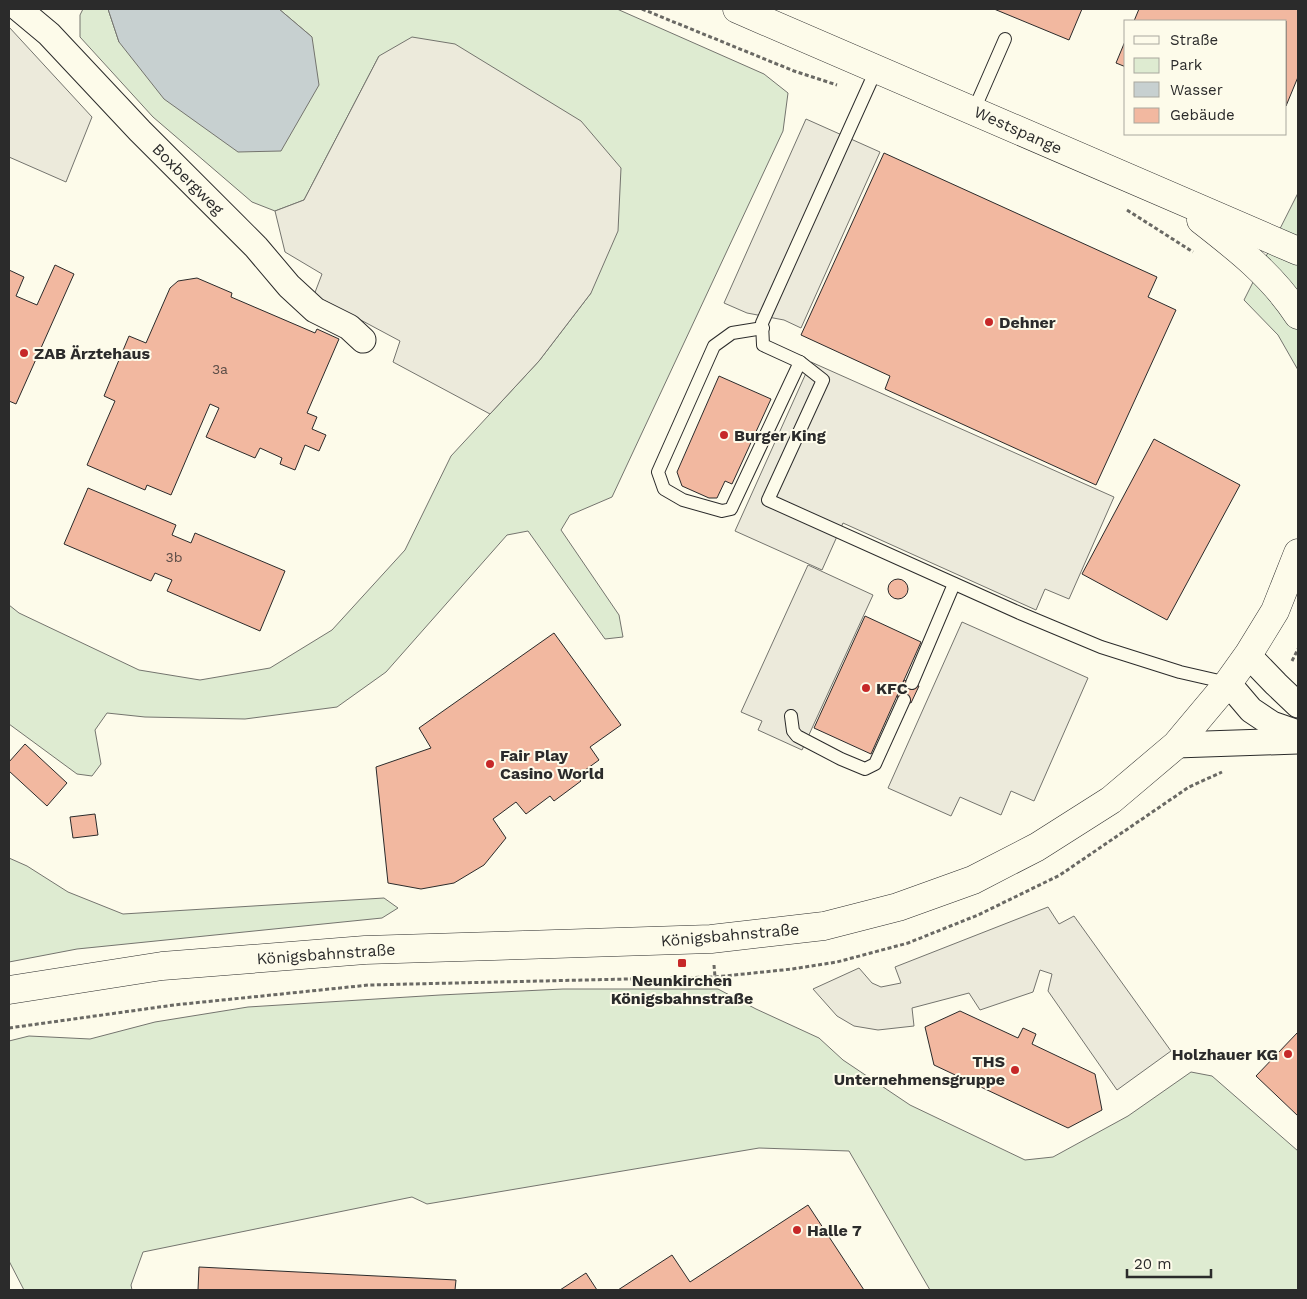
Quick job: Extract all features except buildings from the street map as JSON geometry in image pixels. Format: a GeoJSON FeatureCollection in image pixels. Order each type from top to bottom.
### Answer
{"type":"FeatureCollection","features":[{"type":"Feature","properties":{"kind":"street","name":"Boxbergweg"},"geometry":{"type":"LineString","coordinates":[[19,9],[49,34],[134,124],[256,247],[288,286],[315,310],[349,327],[363,340]]}},
{"type":"Feature","properties":{"kind":"street","name":"Westspange"},"geometry":{"type":"LineString","coordinates":[[737,9],[876,70],[974,110],[1172,198],[1291,244]]}},
{"type":"Feature","properties":{"kind":"street"},"geometry":{"type":"LineString","coordinates":[[1172,198],[1248,256],[1290,302],[1298,315]]}},
{"type":"Feature","properties":{"kind":"street","name":"Königsbahnstraße"},"geometry":{"type":"LineString","coordinates":[[9,990],[162,966],[365,950],[711,939],[824,926],[898,907],[973,880],[1037,847],[1111,800],[1176,745],[1228,683],[1248,655],[1275,611],[1298,553]]}},
{"type":"Feature","properties":{"kind":"street"},"geometry":{"type":"LineString","coordinates":[[1248,655],[1298,705]]}},
{"type":"Feature","properties":{"kind":"street"},"geometry":{"type":"LineString","coordinates":[[1228,683],[1251,710],[1272,724],[1298,733]]}},
{"type":"Feature","properties":{"kind":"street"},"geometry":{"type":"LineString","coordinates":[[1176,745],[1298,740]]}},
{"type":"Feature","properties":{"kind":"lane"},"geometry":{"type":"LineString","coordinates":[[974,110],[1005,39]]}},
{"type":"Feature","properties":{"kind":"lane"},"geometry":{"type":"LineString","coordinates":[[876,70],[762,323],[763,345],[800,362],[823,380],[768,500],[954,584],[1101,647],[1180,672],[1228,683]]}},
{"type":"Feature","properties":{"kind":"lane"},"geometry":{"type":"LineString","coordinates":[[763,328],[732,333],[714,346],[658,472],[664,489],[683,500],[722,511],[731,509],[800,362]]}},
{"type":"Feature","properties":{"kind":"lane"},"geometry":{"type":"LineString","coordinates":[[912,683],[954,584]]}},
{"type":"Feature","properties":{"kind":"lane"},"geometry":{"type":"LineString","coordinates":[[790,716],[793,731],[797,736],[865,769],[875,764],[904,700]]}},
{"type":"Feature","properties":{"kind":"path"},"geometry":{"type":"LineString","coordinates":[[642,9],[794,71],[865,94]]}},
{"type":"Feature","properties":{"kind":"path"},"geometry":{"type":"LineString","coordinates":[[1121,208],[1197,255]]}},
{"type":"Feature","properties":{"kind":"green space"},"geometry":{"type":"Polygon","coordinates":[[[83,9],[108,9],[119,42],[312,37],[279,9],[617,9],[764,74],[788,93],[783,131],[612,497],[570,515],[561,530],[619,615],[623,637],[605,639],[528,531],[507,535],[386,672],[337,707],[245,719],[145,717],[107,713],[95,730],[101,764],[92,776],[77,774],[9,724],[9,605],[19,613],[139,670],[200,680],[270,668],[332,630],[405,550],[451,456],[539,361],[591,293],[379,56],[304,200],[275,211],[252,202],[153,117],[80,37],[80,15],[83,9]]]}},
{"type":"Feature","properties":{"kind":"green space"},"geometry":{"type":"Polygon","coordinates":[[[1298,193],[1298,370],[1278,335],[1244,300],[1298,193]]]}},
{"type":"Feature","properties":{"kind":"green space"},"geometry":{"type":"Polygon","coordinates":[[[9,858],[27,866],[68,892],[123,914],[384,898],[398,908],[382,918],[77,949],[9,962],[9,858]]]}},
{"type":"Feature","properties":{"kind":"green space"},"geometry":{"type":"Polygon","coordinates":[[[563,989],[718,989],[819,1038],[843,1060],[910,1105],[1025,1160],[1053,1157],[1128,1116],[1191,1072],[1212,1076],[1298,1151],[1298,1290],[930,1290],[849,1151],[759,1148],[427,1204],[412,1197],[143,1252],[131,1285],[132,1290],[24,1290],[9,1261],[9,1041],[29,1036],[90,1039],[155,1022],[248,1007],[563,989]]]}},
{"type":"Feature","properties":{"kind":"shaded area"},"geometry":{"type":"Polygon","coordinates":[[[9,27],[92,117],[66,182],[9,157],[9,27]]]}},
{"type":"Feature","properties":{"kind":"shaded area"},"geometry":{"type":"Polygon","coordinates":[[[412,37],[455,44],[581,121],[621,168],[618,231],[591,293],[539,361],[490,414],[393,362],[400,341],[314,295],[322,274],[285,252],[275,211],[304,200],[379,56],[412,37]]]}},
{"type":"Feature","properties":{"kind":"shaded area"},"geometry":{"type":"Polygon","coordinates":[[[806,119],[880,152],[801,328],[784,320],[747,313],[724,303],[806,119]]]}},
{"type":"Feature","properties":{"kind":"shaded area"},"geometry":{"type":"Polygon","coordinates":[[[811,362],[1114,497],[1069,599],[1045,589],[1036,610],[843,523],[822,570],[735,531],[811,362]]]}},
{"type":"Feature","properties":{"kind":"shaded area"},"geometry":{"type":"Polygon","coordinates":[[[808,565],[873,595],[802,750],[758,730],[762,721],[741,712],[808,565]]]}},
{"type":"Feature","properties":{"kind":"shaded area"},"geometry":{"type":"Polygon","coordinates":[[[962,622],[1088,678],[1034,801],[1011,791],[1001,815],[960,797],[951,816],[888,788],[962,622]]]}},
{"type":"Feature","properties":{"kind":"shaded area"},"geometry":{"type":"Polygon","coordinates":[[[1048,907],[1059,924],[1074,916],[1171,1051],[1117,1090],[1048,991],[1052,974],[1040,970],[1033,992],[980,1010],[969,993],[912,1008],[914,1026],[878,1030],[854,1026],[837,1016],[813,989],[859,968],[872,983],[881,987],[901,983],[895,967],[1048,907]]]}},
{"type":"Feature","properties":{"kind":"water"},"geometry":{"type":"Polygon","coordinates":[[[108,9],[279,9],[312,37],[319,85],[281,151],[238,152],[164,99],[119,42],[108,9]]]}},
{"type":"Feature","properties":{"kind":"place","name":"Dehner"},"geometry":{"type":"Point","coordinates":[989,322]}},
{"type":"Feature","properties":{"kind":"place","name":"ZAB Ärztehaus"},"geometry":{"type":"Point","coordinates":[24,353]}},
{"type":"Feature","properties":{"kind":"place","name":"Burger King"},"geometry":{"type":"Point","coordinates":[724,435]}},
{"type":"Feature","properties":{"kind":"place","name":"KFC"},"geometry":{"type":"Point","coordinates":[866,688]}},
{"type":"Feature","properties":{"kind":"place","name":"Fair Play Casino World"},"geometry":{"type":"Point","coordinates":[490,764]}},
{"type":"Feature","properties":{"kind":"place","name":"Neunkirchen Königsbahnstraße"},"geometry":{"type":"Point","coordinates":[682,963]}},
{"type":"Feature","properties":{"kind":"place","name":"Holzhauer KG"},"geometry":{"type":"Point","coordinates":[1288,1054]}},
{"type":"Feature","properties":{"kind":"place","name":"THS Unternehmensgruppe"},"geometry":{"type":"Point","coordinates":[1015,1070]}},
{"type":"Feature","properties":{"kind":"place","name":"Halle 7"},"geometry":{"type":"Point","coordinates":[797,1230]}}]}
